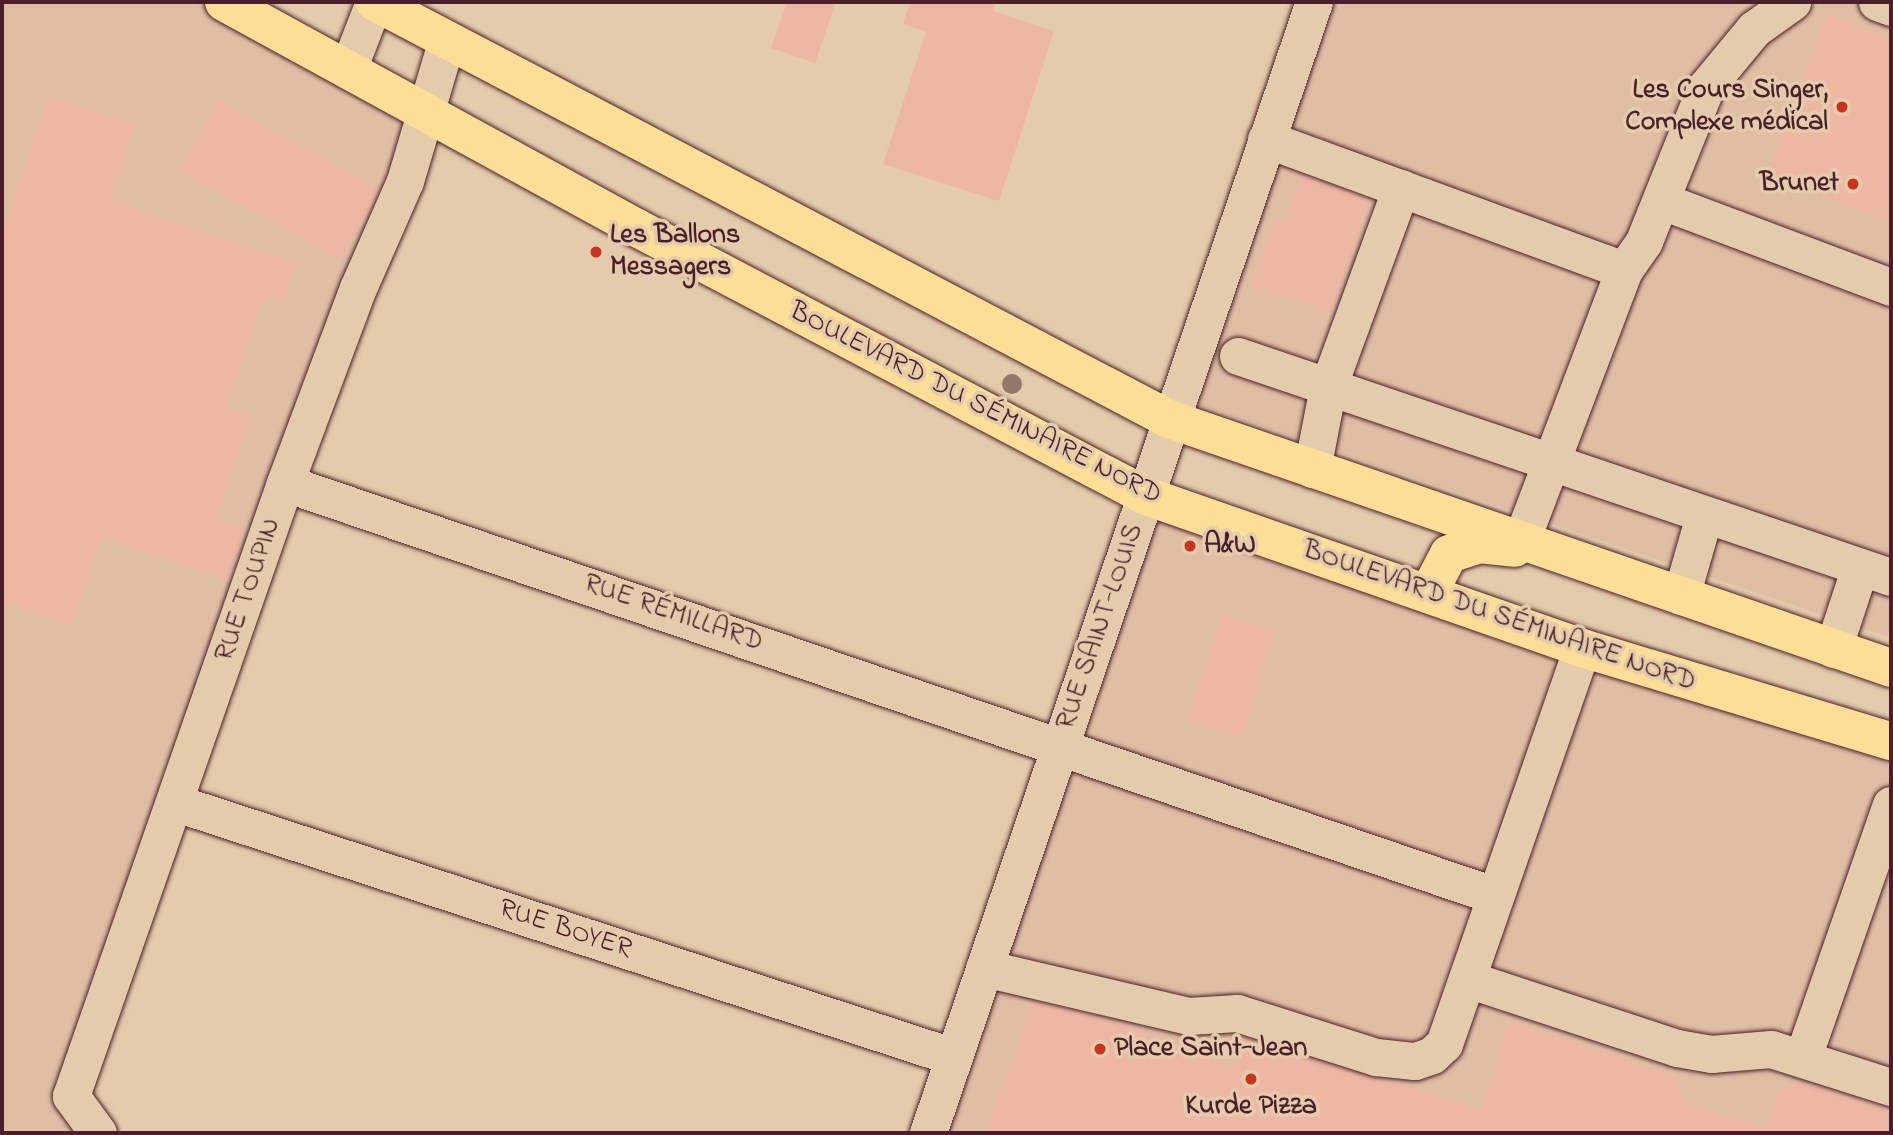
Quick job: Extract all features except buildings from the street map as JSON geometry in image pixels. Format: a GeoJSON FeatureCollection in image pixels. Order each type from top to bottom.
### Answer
{"type":"FeatureCollection","features":[{"type":"Feature","properties":{"kind":"main road","name":"BOULEVARD DU SÉMINAIRE NORD"},"geometry":{"type":"LineString","coordinates":[[224,2],[421,112],[1146,496],[1582,648],[1891,741]]}},
{"type":"Feature","properties":{"kind":"main road"},"geometry":{"type":"LineString","coordinates":[[375,2],[446,43],[1169,419],[1891,668]]}},
{"type":"Feature","properties":{"kind":"main road"},"geometry":{"type":"LineString","coordinates":[[1428,594],[1449,554],[1479,544],[1536,546]]}},
{"type":"Feature","properties":{"kind":"street"},"geometry":{"type":"LineString","coordinates":[[348,69],[375,2]]}},
{"type":"Feature","properties":{"kind":"street","name":"RUE SAINT-LOUIS"},"geometry":{"type":"LineString","coordinates":[[928,1133],[1146,496],[1169,419],[1314,2]]}},
{"type":"Feature","properties":{"kind":"street"},"geometry":{"type":"LineString","coordinates":[[1536,546],[1550,466],[1624,270],[1662,201],[1706,88],[1754,29],[1792,2]]}},
{"type":"Feature","properties":{"kind":"street"},"geometry":{"type":"LineString","coordinates":[[1877,2],[1891,7]]}},
{"type":"Feature","properties":{"kind":"street","name":"RUE TOUPIN"},"geometry":{"type":"LineString","coordinates":[[97,1133],[71,1096],[176,803],[285,484],[358,288],[405,181],[421,112],[446,43]]}},
{"type":"Feature","properties":{"kind":"street"},"geometry":{"type":"LineString","coordinates":[[1266,139],[1624,270]]}},
{"type":"Feature","properties":{"kind":"street"},"geometry":{"type":"LineString","coordinates":[[1312,469],[1328,387],[1401,188]]}},
{"type":"Feature","properties":{"kind":"street"},"geometry":{"type":"LineString","coordinates":[[1662,201],[1891,287]]}},
{"type":"Feature","properties":{"kind":"street"},"geometry":{"type":"LineString","coordinates":[[1238,356],[1550,466],[1876,572],[1833,649]]}},
{"type":"Feature","properties":{"kind":"street","name":"RUE RÉMILLARD"},"geometry":{"type":"LineString","coordinates":[[285,484],[1061,744],[1496,895]]}},
{"type":"Feature","properties":{"kind":"street"},"geometry":{"type":"LineString","coordinates":[[1681,596],[1704,516]]}},
{"type":"Feature","properties":{"kind":"street"},"geometry":{"type":"LineString","coordinates":[[984,968],[1188,1016],[1237,1013],[1376,1057],[1415,1061],[1444,1044],[1582,648]]}},
{"type":"Feature","properties":{"kind":"street","name":"RUE BOYER"},"geometry":{"type":"LineString","coordinates":[[176,803],[954,1057]]}},
{"type":"Feature","properties":{"kind":"street"},"geometry":{"type":"LineString","coordinates":[[1803,1057],[1891,805]]}},
{"type":"Feature","properties":{"kind":"street"},"geometry":{"type":"LineString","coordinates":[[1467,978],[1677,1048],[1711,1054],[1771,1049],[1889,1080]]}},
{"type":"Feature","properties":{"kind":"shaded area"},"geometry":{"type":"Polygon","coordinates":[[[2,2],[224,2],[421,112],[71,1096],[98,1133],[2,1133],[2,2]]]}},
{"type":"Feature","properties":{"kind":"shaded area"},"geometry":{"type":"Polygon","coordinates":[[[1334,2],[1891,2],[1891,638],[1197,405],[1334,2]]]}},
{"type":"Feature","properties":{"kind":"shaded area"},"geometry":{"type":"Polygon","coordinates":[[[1146,496],[1891,741],[1891,1133],[928,1133],[1146,496]]]}},
{"type":"Feature","properties":{"kind":"place","name":"Les Cours Singer, Complexe médical"},"geometry":{"type":"Point","coordinates":[1842,107]}},
{"type":"Feature","properties":{"kind":"place","name":"Brunet"},"geometry":{"type":"Point","coordinates":[1853,184]}},
{"type":"Feature","properties":{"kind":"place","name":"Les Ballons Messagers"},"geometry":{"type":"Point","coordinates":[596,252]}},
{"type":"Feature","properties":{"kind":"place","name":"A&W"},"geometry":{"type":"Point","coordinates":[1190,546]}},
{"type":"Feature","properties":{"kind":"place","name":"Place Saint-Jean"},"geometry":{"type":"Point","coordinates":[1100,1049]}},
{"type":"Feature","properties":{"kind":"place","name":"Kurde Pizza"},"geometry":{"type":"Point","coordinates":[1251,1079]}}]}
